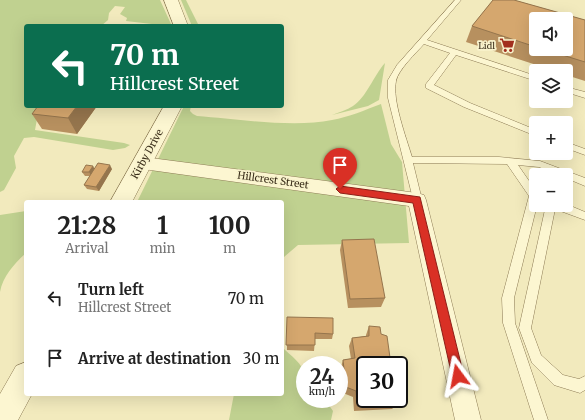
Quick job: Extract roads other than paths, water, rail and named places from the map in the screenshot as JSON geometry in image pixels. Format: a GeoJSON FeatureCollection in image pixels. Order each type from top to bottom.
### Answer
{"type":"FeatureCollection","features":[{"type":"Feature","properties":{"kind":"street"},"geometry":{"type":"LineString","coordinates":[[171,0],[180,24]]}},
{"type":"Feature","properties":{"kind":"street","name":"Kirby Drive"},"geometry":{"type":"LineString","coordinates":[[122,200],[172,108]]}},
{"type":"Feature","properties":{"kind":"street","name":"Hillcrest Street"},"geometry":{"type":"LineString","coordinates":[[143,163],[416,200]]}},
{"type":"Feature","properties":{"kind":"street"},"geometry":{"type":"LineString","coordinates":[[416,200],[468,420]]}},
{"type":"Feature","properties":{"kind":"street"},"geometry":{"type":"LineString","coordinates":[[2,420],[24,380]]}},
{"type":"Feature","properties":{"kind":"lane"},"geometry":{"type":"LineString","coordinates":[[416,200],[408,160],[392,98],[392,80],[400,67],[458,0]]}},
{"type":"Feature","properties":{"kind":"lane"},"geometry":{"type":"LineString","coordinates":[[422,41],[529,77]]}},
{"type":"Feature","properties":{"kind":"lane"},"geometry":{"type":"LineString","coordinates":[[454,52],[429,86],[467,105],[529,130]]}},
{"type":"Feature","properties":{"kind":"lane"},"geometry":{"type":"LineString","coordinates":[[573,91],[585,95]]}},
{"type":"Feature","properties":{"kind":"lane"},"geometry":{"type":"LineString","coordinates":[[573,148],[585,152]]}},
{"type":"Feature","properties":{"kind":"lane"},"geometry":{"type":"LineString","coordinates":[[408,160],[510,161],[540,164],[585,182]]}},
{"type":"Feature","properties":{"kind":"lane"},"geometry":{"type":"LineString","coordinates":[[510,161],[529,188]]}},
{"type":"Feature","properties":{"kind":"lane"},"geometry":{"type":"LineString","coordinates":[[573,211],[585,216]]}},
{"type":"Feature","properties":{"kind":"lane"},"geometry":{"type":"LineString","coordinates":[[531,212],[508,298],[509,323],[541,420]]}},
{"type":"Feature","properties":{"kind":"lane"},"geometry":{"type":"LineString","coordinates":[[550,212],[525,328],[536,359],[559,380],[580,386],[585,383]]}},
{"type":"Feature","properties":{"kind":"place","name":"Lidl"},"geometry":{"type":"Point","coordinates":[507,45]}}]}
